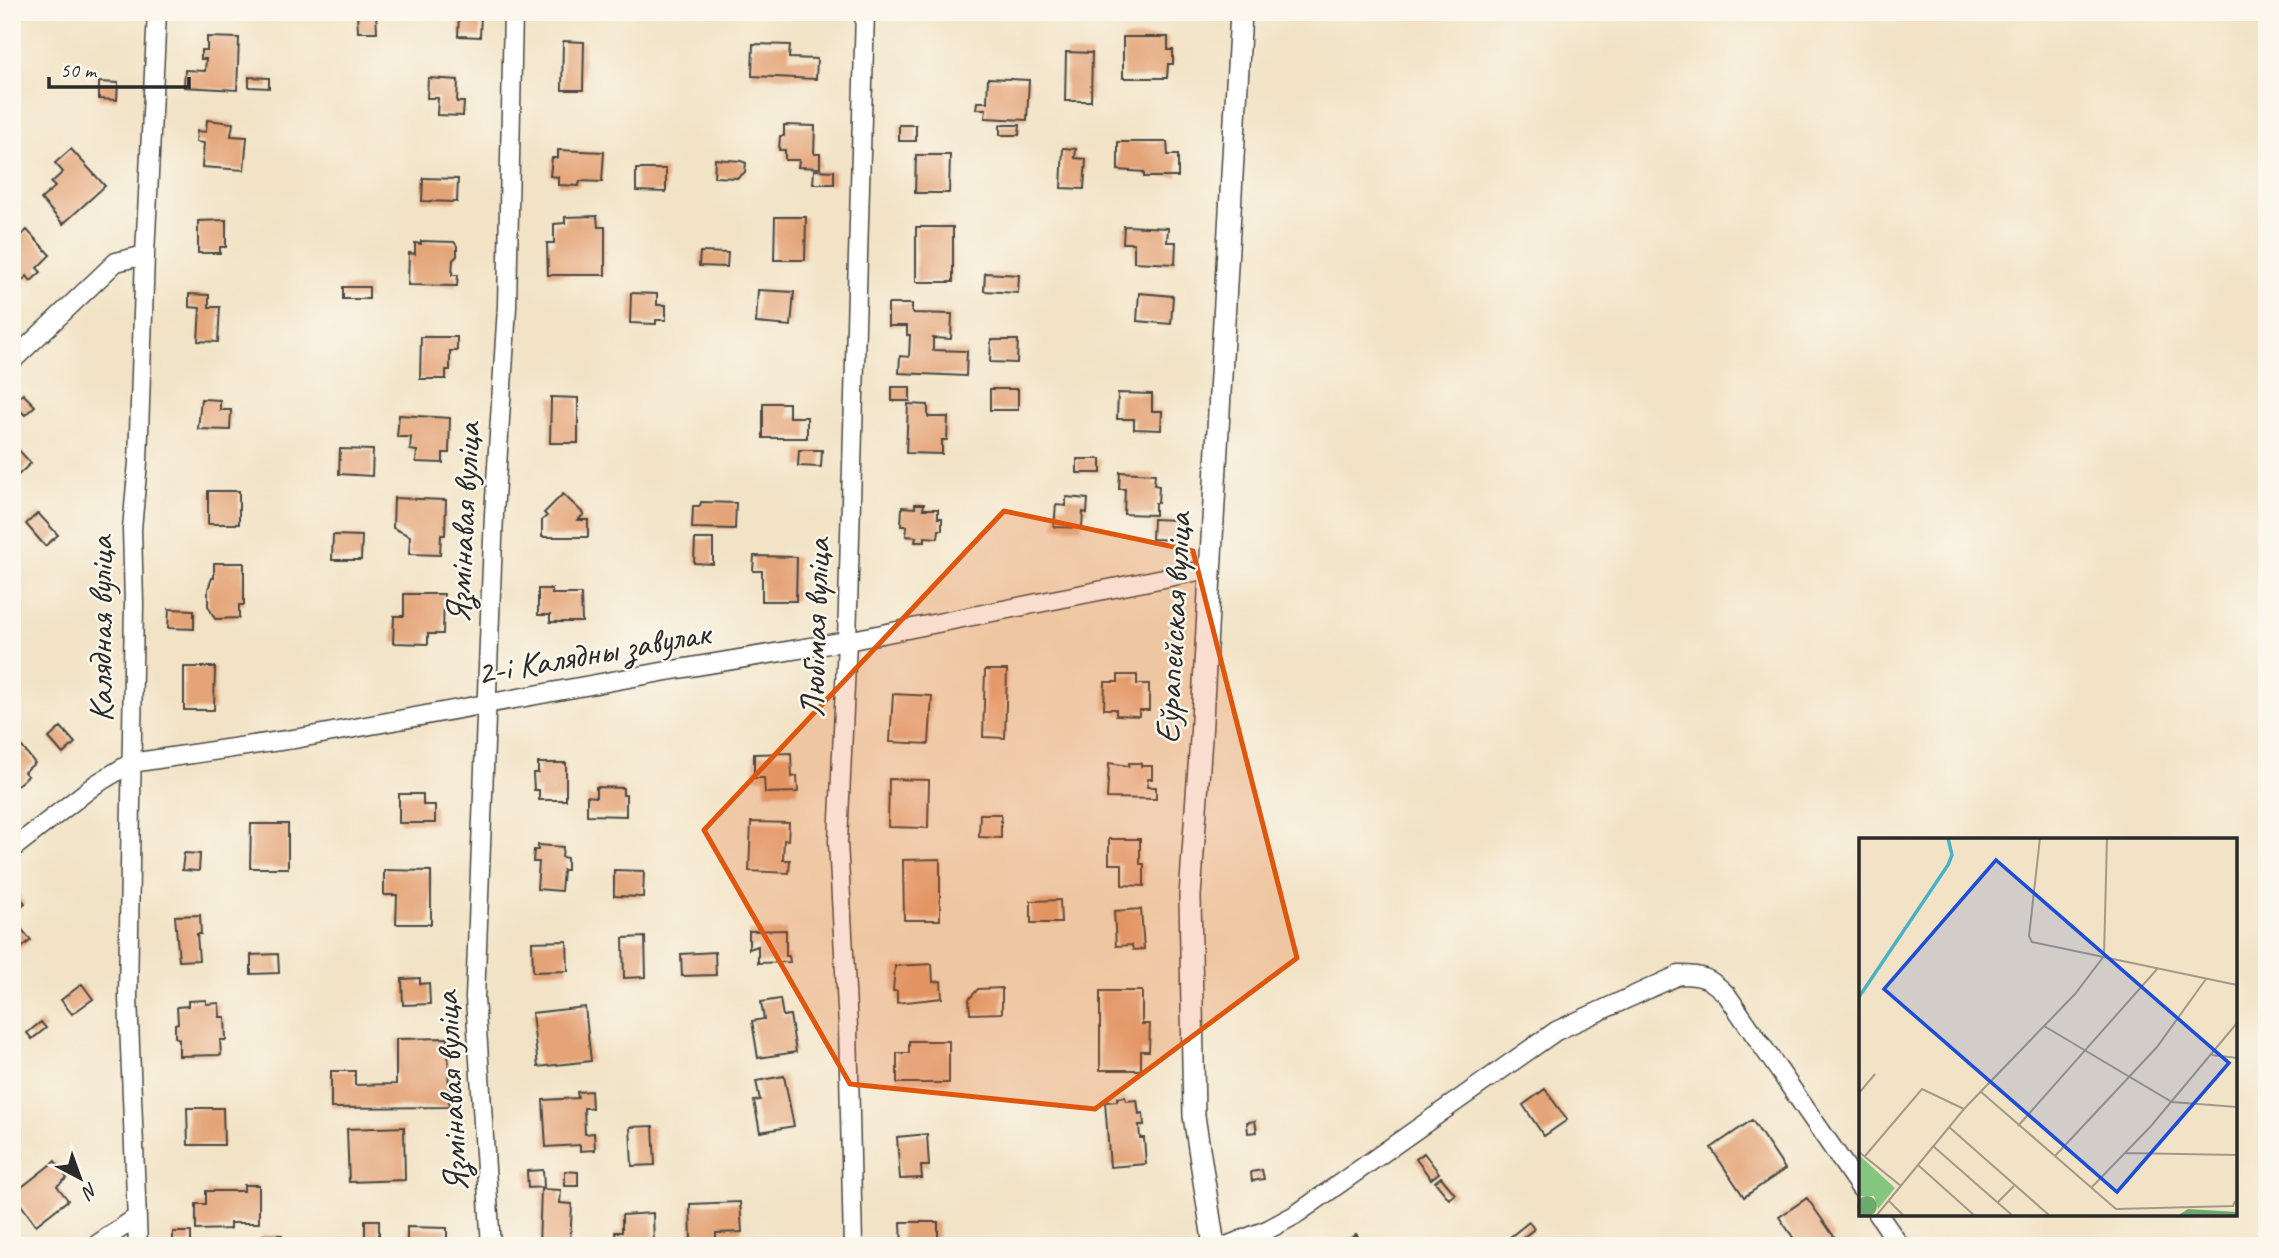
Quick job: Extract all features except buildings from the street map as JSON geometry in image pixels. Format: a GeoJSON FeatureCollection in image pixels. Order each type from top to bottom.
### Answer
{"type":"FeatureCollection","features":[{"type":"Feature","properties":{"kind":"street","name":"Калядная вуліца"},"geometry":{"type":"LineString","coordinates":[[138,1246],[128,997],[134,603],[132,529],[138,462],[157,12]]}},
{"type":"Feature","properties":{"kind":"street","name":"Язмінавая вуліца"},"geometry":{"type":"LineString","coordinates":[[492,1246],[475,998],[494,513],[507,307],[513,12]]}},
{"type":"Feature","properties":{"kind":"street","name":"Любімая вуліца"},"geometry":{"type":"LineString","coordinates":[[853,1246],[848,1027],[838,842],[847,642],[865,12]]}},
{"type":"Feature","properties":{"kind":"street","name":"Еўрапейская вуліца"},"geometry":{"type":"LineString","coordinates":[[1214,1246],[1194,1116],[1190,896],[1241,12]]}},
{"type":"Feature","properties":{"kind":"street"},"geometry":{"type":"LineString","coordinates":[[12,361],[116,262],[145,255]]}},
{"type":"Feature","properties":{"kind":"street","name":"2-і Калядны завулак"},"geometry":{"type":"LineString","coordinates":[[12,849],[96,784],[131,763],[300,737],[847,642],[1209,569]]}},
{"type":"Feature","properties":{"kind":"street"},"geometry":{"type":"LineString","coordinates":[[1226,1246],[1269,1230],[1295,1215],[1556,1031],[1679,975],[1698,975],[1713,981],[1727,995],[1859,1186]]}},
{"type":"Feature","properties":{"kind":"street"},"geometry":{"type":"LineString","coordinates":[[1879,1216],[1900,1246]]}},
{"type":"Feature","properties":{"kind":"street"},"geometry":{"type":"LineString","coordinates":[[95,1246],[137,1217]]}},
{"type":"Feature","properties":{"kind":"highlighted area"},"geometry":{"type":"Polygon","coordinates":[[[1004,511],[1193,551],[1297,958],[1095,1109],[850,1084],[704,830],[1004,511]]]}}]}
